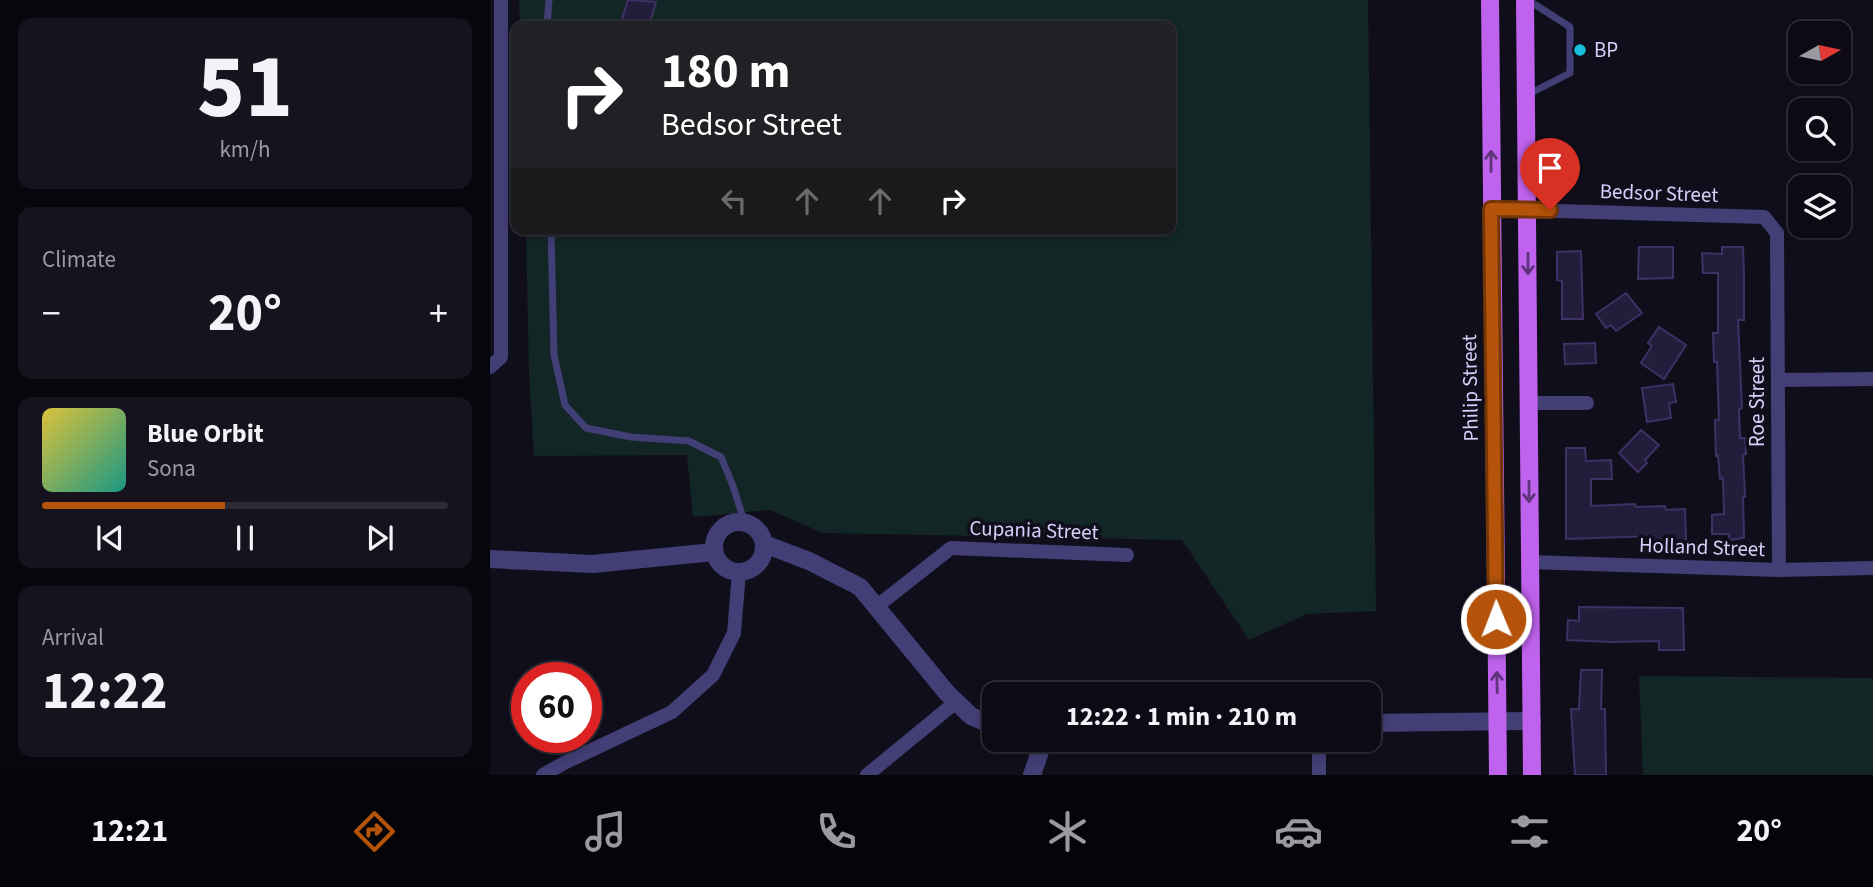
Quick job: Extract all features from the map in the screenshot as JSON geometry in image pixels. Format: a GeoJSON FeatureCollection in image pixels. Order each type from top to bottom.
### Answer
{"type":"FeatureCollection","features":[{"type":"Feature","properties":{"kind":"main road","name":"Philip Street"},"geometry":{"type":"LineString","coordinates":[[1490,0],[1498,775]]}},
{"type":"Feature","properties":{"kind":"main road"},"geometry":{"type":"LineString","coordinates":[[1526,0],[1532,775]]}},
{"type":"Feature","properties":{"kind":"street"},"geometry":{"type":"LineString","coordinates":[[490,367],[501,356],[501,0]]}},
{"type":"Feature","properties":{"kind":"street","name":"Bedsor Street"},"geometry":{"type":"LineString","coordinates":[[1491,209],[1764,217],[1777,233]]}},
{"type":"Feature","properties":{"kind":"street","name":"Roe Street"},"geometry":{"type":"LineString","coordinates":[[1777,233],[1779,570]]}},
{"type":"Feature","properties":{"kind":"street"},"geometry":{"type":"LineString","coordinates":[[1778,380],[1873,379]]}},
{"type":"Feature","properties":{"kind":"street"},"geometry":{"type":"LineString","coordinates":[[1530,403],[1587,403]]}},
{"type":"Feature","properties":{"kind":"street"},"geometry":{"type":"LineString","coordinates":[[744,521],[758,529],[764,544],[763,555],[758,564],[749,570],[730,571],[717,560],[713,552],[713,542],[724,525],[744,521]]}},
{"type":"Feature","properties":{"kind":"street"},"geometry":{"type":"LineString","coordinates":[[764,544],[809,561],[860,587],[956,702],[971,716],[982,721]]}},
{"type":"Feature","properties":{"kind":"street","name":"Cupania Street"},"geometry":{"type":"LineString","coordinates":[[876,607],[951,548],[1127,555]]}},
{"type":"Feature","properties":{"kind":"street"},"geometry":{"type":"LineString","coordinates":[[490,559],[592,564],[713,552]]}},
{"type":"Feature","properties":{"kind":"street","name":"Holland Street"},"geometry":{"type":"LineString","coordinates":[[1529,562],[1779,570],[1873,568]]}},
{"type":"Feature","properties":{"kind":"street"},"geometry":{"type":"LineString","coordinates":[[543,775],[672,712],[713,675],[734,633],[739,572]]}},
{"type":"Feature","properties":{"kind":"street"},"geometry":{"type":"LineString","coordinates":[[867,775],[956,702]]}},
{"type":"Feature","properties":{"kind":"street"},"geometry":{"type":"LineString","coordinates":[[1381,723],[1532,721]]}},
{"type":"Feature","properties":{"kind":"street"},"geometry":{"type":"LineString","coordinates":[[1032,775],[1041,752]]}},
{"type":"Feature","properties":{"kind":"street"},"geometry":{"type":"LineString","coordinates":[[1319,752],[1319,775]]}},
{"type":"Feature","properties":{"kind":"lane"},"geometry":{"type":"LineString","coordinates":[[547,21],[549,0]]}},
{"type":"Feature","properties":{"kind":"lane"},"geometry":{"type":"LineString","coordinates":[[1526,0],[1570,27],[1570,73],[1526,95]]}},
{"type":"Feature","properties":{"kind":"lane"},"geometry":{"type":"LineString","coordinates":[[551,235],[554,355],[565,405],[586,428],[631,436],[689,441],[721,457],[744,521]]}},
{"type":"Feature","properties":{"kind":"green space"},"geometry":{"type":"Polygon","coordinates":[[[519,0],[1368,0],[1376,611],[1307,614],[1249,640],[1182,540],[823,533],[770,510],[693,517],[687,455],[534,456],[526,235],[1176,235],[1176,21],[520,21],[519,0]]]}},
{"type":"Feature","properties":{"kind":"green space"},"geometry":{"type":"Polygon","coordinates":[[[1639,676],[1873,678],[1873,775],[1643,775],[1639,676]]]}},
{"type":"Feature","properties":{"kind":"building"},"geometry":{"type":"Polygon","coordinates":[[[628,0],[656,2],[650,21],[622,19],[628,0]]]}},
{"type":"Feature","properties":{"kind":"building"},"geometry":{"type":"Polygon","coordinates":[[[1639,247],[1673,247],[1673,278],[1638,279],[1639,247]]]}},
{"type":"Feature","properties":{"kind":"building"},"geometry":{"type":"Polygon","coordinates":[[[1722,247],[1743,247],[1744,273],[1744,320],[1738,320],[1742,408],[1739,409],[1740,438],[1745,438],[1746,454],[1743,455],[1744,538],[1729,540],[1729,534],[1712,534],[1712,515],[1724,514],[1723,478],[1720,479],[1718,455],[1716,456],[1715,420],[1719,420],[1713,333],[1718,333],[1718,273],[1703,273],[1702,253],[1722,254],[1722,247]]]}},
{"type":"Feature","properties":{"kind":"building"},"geometry":{"type":"Polygon","coordinates":[[[1581,251],[1583,319],[1562,319],[1562,281],[1557,280],[1557,252],[1581,251]]]}},
{"type":"Feature","properties":{"kind":"building"},"geometry":{"type":"Polygon","coordinates":[[[1626,293],[1642,313],[1616,331],[1611,325],[1606,328],[1596,314],[1626,293]]]}},
{"type":"Feature","properties":{"kind":"building"},"geometry":{"type":"Polygon","coordinates":[[[1659,327],[1686,345],[1664,379],[1641,363],[1652,346],[1648,343],[1659,327]]]}},
{"type":"Feature","properties":{"kind":"building"},"geometry":{"type":"Polygon","coordinates":[[[1595,343],[1596,363],[1565,364],[1564,344],[1595,343]]]}},
{"type":"Feature","properties":{"kind":"building"},"geometry":{"type":"Polygon","coordinates":[[[1673,384],[1676,402],[1669,403],[1671,418],[1647,422],[1642,388],[1673,384]]]}},
{"type":"Feature","properties":{"kind":"building"},"geometry":{"type":"Polygon","coordinates":[[[1641,430],[1659,445],[1638,472],[1619,453],[1641,430]]]}},
{"type":"Feature","properties":{"kind":"building"},"geometry":{"type":"Polygon","coordinates":[[[1566,448],[1585,448],[1586,461],[1611,460],[1612,479],[1591,479],[1591,506],[1635,504],[1636,507],[1665,506],[1666,510],[1685,509],[1686,541],[1662,545],[1661,539],[1653,540],[1653,536],[1566,539],[1566,448]]]}},
{"type":"Feature","properties":{"kind":"building"},"geometry":{"type":"Polygon","coordinates":[[[1579,607],[1683,608],[1684,650],[1659,650],[1659,641],[1567,640],[1568,620],[1579,621],[1579,607]]]}},
{"type":"Feature","properties":{"kind":"building"},"geometry":{"type":"Polygon","coordinates":[[[1581,670],[1602,670],[1601,709],[1605,709],[1606,775],[1575,775],[1571,709],[1579,709],[1581,670]]]}},
{"type":"Feature","properties":{"kind":"place","name":"BP"},"geometry":{"type":"Point","coordinates":[1580,50]}},
{"type":"Feature","properties":{"kind":"route"},"geometry":{"type":"LineString","coordinates":[[1496,619],[1491,209],[1550,210]]}}]}
